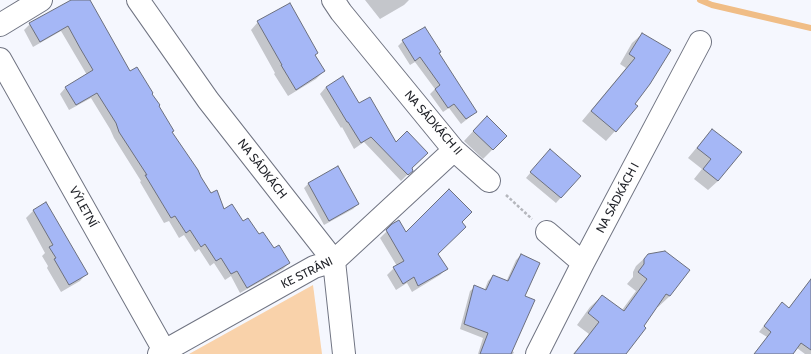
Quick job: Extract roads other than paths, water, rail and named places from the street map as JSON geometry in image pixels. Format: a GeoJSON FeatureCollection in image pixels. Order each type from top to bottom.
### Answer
{"type":"FeatureCollection","features":[{"type":"Feature","properties":{"kind":"street"},"geometry":{"type":"LineString","coordinates":[[0,25],[41,0]]}},
{"type":"Feature","properties":{"kind":"street","name":"NA SÁDKÁCH"},"geometry":{"type":"LineString","coordinates":[[138,0],[208,100],[334,261]]}},
{"type":"Feature","properties":{"kind":"street","name":"NA SÁDKÁCH II"},"geometry":{"type":"LineString","coordinates":[[333,0],[341,12],[454,150],[489,181]]}},
{"type":"Feature","properties":{"kind":"street","name":"NA SÁDKÁCH I"},"geometry":{"type":"LineString","coordinates":[[537,354],[583,263],[700,42]]}},
{"type":"Feature","properties":{"kind":"street","name":"VÝLETNÍ"},"geometry":{"type":"LineString","coordinates":[[0,59],[163,353]]}},
{"type":"Feature","properties":{"kind":"street","name":"KE STRÁNI"},"geometry":{"type":"LineString","coordinates":[[163,353],[314,267],[334,261],[454,150]]}},
{"type":"Feature","properties":{"kind":"street"},"geometry":{"type":"LineString","coordinates":[[547,232],[583,263]]}},
{"type":"Feature","properties":{"kind":"street"},"geometry":{"type":"LineString","coordinates":[[334,261],[344,354]]}},
{"type":"Feature","properties":{"kind":"waterway"},"geometry":{"type":"LineString","coordinates":[[700,0],[712,5],[811,28]]}}]}
